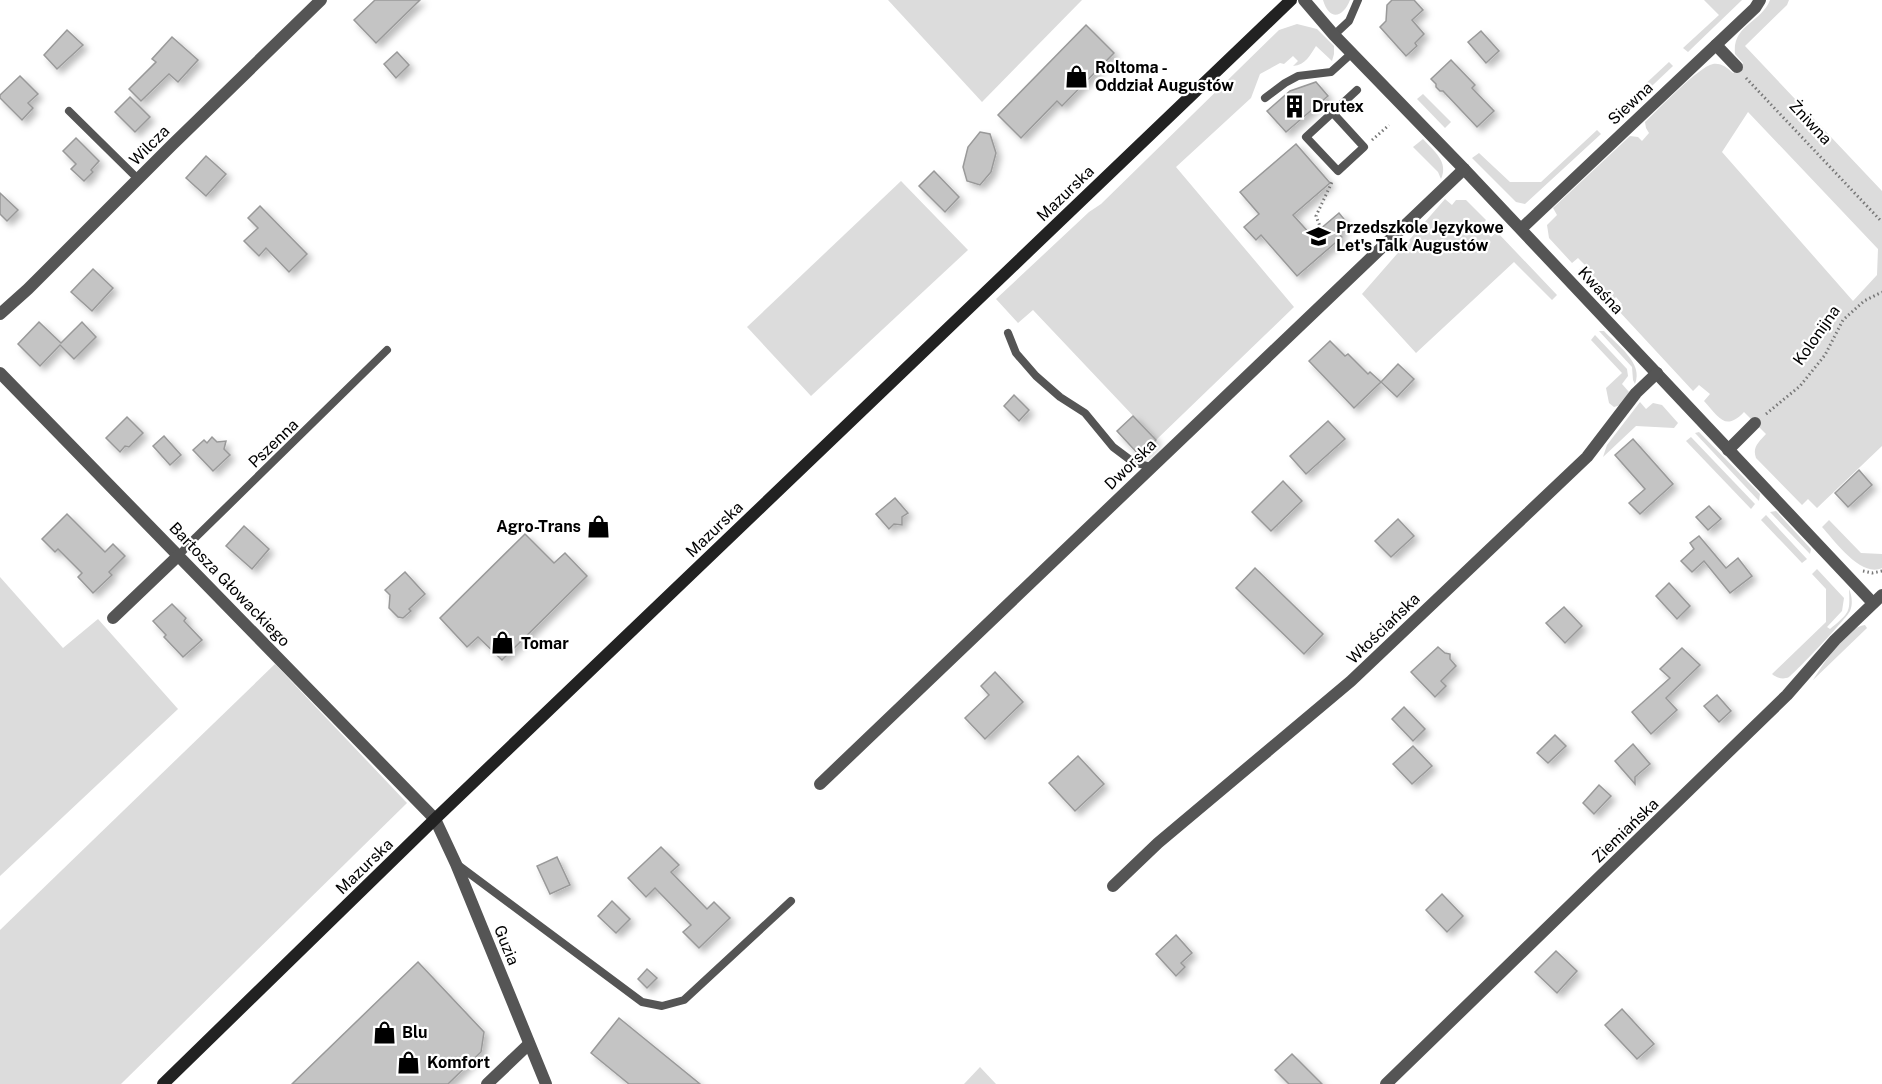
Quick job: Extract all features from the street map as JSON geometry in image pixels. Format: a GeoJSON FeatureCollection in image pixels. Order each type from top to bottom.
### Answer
{"type":"FeatureCollection","features":[{"type":"Feature","properties":{"kind":"main road","name":"Mazurska"},"geometry":{"type":"LineString","coordinates":[[163,1084],[435,819],[1291,0]]}},
{"type":"Feature","properties":{"kind":"street","name":"Wilcza"},"geometry":{"type":"LineString","coordinates":[[0,315],[321,0]]}},
{"type":"Feature","properties":{"kind":"street","name":"Kwaśna"},"geometry":{"type":"LineString","coordinates":[[1304,0],[1334,35],[1521,229],[1728,450],[1878,599]]}},
{"type":"Feature","properties":{"kind":"street","name":"Siewna"},"geometry":{"type":"LineString","coordinates":[[1521,229],[1755,8],[1760,0]]}},
{"type":"Feature","properties":{"kind":"street"},"geometry":{"type":"LineString","coordinates":[[1716,45],[1737,68]]}},
{"type":"Feature","properties":{"kind":"street","name":"Dworska"},"geometry":{"type":"LineString","coordinates":[[820,784],[1464,169]]}},
{"type":"Feature","properties":{"kind":"street","name":"Bartosza Głowackiego"},"geometry":{"type":"LineString","coordinates":[[0,373],[435,819]]}},
{"type":"Feature","properties":{"kind":"street","name":"Włościańska"},"geometry":{"type":"LineString","coordinates":[[1113,886],[1158,843],[1351,681],[1587,457],[1636,393],[1657,374]]}},
{"type":"Feature","properties":{"kind":"street"},"geometry":{"type":"LineString","coordinates":[[1728,450],[1755,423]]}},
{"type":"Feature","properties":{"kind":"street"},"geometry":{"type":"LineString","coordinates":[[113,618],[179,555]]}},
{"type":"Feature","properties":{"kind":"street","name":"Ziemiańska"},"geometry":{"type":"LineString","coordinates":[[1386,1084],[1787,695],[1835,640],[1878,599]]}},
{"type":"Feature","properties":{"kind":"street","name":"Guzia"},"geometry":{"type":"LineString","coordinates":[[435,819],[456,864],[546,1084]]}},
{"type":"Feature","properties":{"kind":"street"},"geometry":{"type":"LineString","coordinates":[[487,1084],[529,1044]]}},
{"type":"Feature","properties":{"kind":"lane"},"geometry":{"type":"LineString","coordinates":[[1334,35],[1349,21],[1358,0]]}},
{"type":"Feature","properties":{"kind":"lane"},"geometry":{"type":"LineString","coordinates":[[1265,98],[1285,82],[1298,76],[1331,72],[1352,53]]}},
{"type":"Feature","properties":{"kind":"lane"},"geometry":{"type":"LineString","coordinates":[[1332,112],[1364,147],[1338,171],[1306,137],[1332,112],[1357,90]]}},
{"type":"Feature","properties":{"kind":"lane"},"geometry":{"type":"LineString","coordinates":[[69,111],[138,179]]}},
{"type":"Feature","properties":{"kind":"lane"},"geometry":{"type":"LineString","coordinates":[[1008,333],[1016,353],[1036,376],[1084,413],[1113,447],[1133,462],[1151,467]]}},
{"type":"Feature","properties":{"kind":"lane","name":"Pszenna"},"geometry":{"type":"LineString","coordinates":[[179,555],[387,350]]}},
{"type":"Feature","properties":{"kind":"lane"},"geometry":{"type":"LineString","coordinates":[[456,864],[642,1002],[662,1006],[684,1000],[791,901]]}},
{"type":"Feature","properties":{"kind":"path","name":"Żniwna"},"geometry":{"type":"LineString","coordinates":[[1737,68],[1882,222]]}},
{"type":"Feature","properties":{"kind":"path"},"geometry":{"type":"LineString","coordinates":[[1321,229],[1316,216],[1334,177]]}},
{"type":"Feature","properties":{"kind":"path","name":"Kolonijna"},"geometry":{"type":"LineString","coordinates":[[1755,423],[1800,386],[1825,355],[1843,320],[1864,301],[1882,292]]}},
{"type":"Feature","properties":{"kind":"path"},"geometry":{"type":"LineString","coordinates":[[1858,569],[1867,573],[1882,571]]}},
{"type":"Feature","properties":{"kind":"shaded area"},"geometry":{"type":"Polygon","coordinates":[[[888,0],[1082,0],[982,102],[888,0]]]}},
{"type":"Feature","properties":{"kind":"shaded area"},"geometry":{"type":"Polygon","coordinates":[[[1323,0],[1350,0],[1344,11],[1336,15],[1329,11],[1323,0]]]}},
{"type":"Feature","properties":{"kind":"shaded area"},"geometry":{"type":"Polygon","coordinates":[[[1704,0],[1742,0],[1688,52],[1683,48],[1719,15],[1704,0]]]}},
{"type":"Feature","properties":{"kind":"shaded area"},"geometry":{"type":"Polygon","coordinates":[[[1770,0],[1789,0],[1787,5],[1745,46],[1882,191],[1882,446],[1817,508],[1808,499],[1802,505],[1756,458],[1756,448],[1766,434],[1744,412],[1727,422],[1718,417],[1704,401],[1710,394],[1699,385],[1693,391],[1617,309],[1622,304],[1616,297],[1610,303],[1579,270],[1585,265],[1578,258],[1572,263],[1549,238],[1547,225],[1557,215],[1553,208],[1630,136],[1638,137],[1642,141],[1649,133],[1645,122],[1698,73],[1716,64],[1724,66],[1733,73],[1743,63],[1735,54],[1738,37],[1742,30],[1766,8],[1770,0]],[[1748,112],[1722,152],[1853,301],[1877,275],[1878,249],[1748,112]]]}},
{"type":"Feature","properties":{"kind":"shaded area"},"geometry":{"type":"Polygon","coordinates":[[[1297,24],[1317,29],[1334,46],[1332,61],[1316,46],[1301,64],[1293,66],[1298,61],[1293,56],[1284,64],[1280,63],[1260,74],[1251,98],[1176,167],[1294,307],[1156,440],[1033,310],[1018,323],[996,299],[1089,212],[1101,204],[1279,30],[1297,24]]]}},
{"type":"Feature","properties":{"kind":"shaded area"},"geometry":{"type":"Polygon","coordinates":[[[1669,62],[1673,66],[1616,120],[1612,115],[1669,62]]]}},
{"type":"Feature","properties":{"kind":"shaded area"},"geometry":{"type":"Polygon","coordinates":[[[1423,94],[1451,122],[1445,128],[1417,99],[1423,94]]]}},
{"type":"Feature","properties":{"kind":"shaded area"},"geometry":{"type":"Polygon","coordinates":[[[1597,130],[1601,134],[1525,204],[1516,202],[1472,158],[1479,153],[1510,182],[1541,182],[1597,130]]]}},
{"type":"Feature","properties":{"kind":"shaded area"},"geometry":{"type":"Polygon","coordinates":[[[1423,139],[1442,162],[1441,179],[1438,172],[1413,147],[1423,139]]]}},
{"type":"Feature","properties":{"kind":"shaded area"},"geometry":{"type":"Polygon","coordinates":[[[901,181],[968,250],[811,396],[747,327],[901,181]]]}},
{"type":"Feature","properties":{"kind":"shaded area"},"geometry":{"type":"Polygon","coordinates":[[[1445,199],[1452,205],[1456,200],[1466,200],[1486,220],[1481,226],[1491,237],[1497,232],[1557,295],[1552,300],[1514,262],[1416,353],[1362,294],[1445,199]]]}},
{"type":"Feature","properties":{"kind":"shaded area"},"geometry":{"type":"Polygon","coordinates":[[[1599,331],[1604,331],[1633,362],[1637,376],[1635,384],[1632,367],[1599,331]]]}},
{"type":"Feature","properties":{"kind":"shaded area"},"geometry":{"type":"Polygon","coordinates":[[[1595,335],[1627,369],[1628,376],[1622,384],[1629,392],[1621,405],[1614,407],[1609,403],[1606,388],[1622,373],[1591,340],[1595,335]]]}},
{"type":"Feature","properties":{"kind":"shaded area"},"geometry":{"type":"Polygon","coordinates":[[[1640,402],[1646,409],[1653,403],[1662,405],[1678,423],[1674,428],[1636,426],[1603,457],[1607,445],[1640,402]]]}},
{"type":"Feature","properties":{"kind":"shaded area"},"geometry":{"type":"Polygon","coordinates":[[[1699,432],[1760,494],[1759,501],[1695,433],[1699,432]]]}},
{"type":"Feature","properties":{"kind":"shaded area"},"geometry":{"type":"Polygon","coordinates":[[[1691,437],[1755,504],[1751,509],[1686,441],[1691,437]]]}},
{"type":"Feature","properties":{"kind":"shaded area"},"geometry":{"type":"Polygon","coordinates":[[[1776,511],[1811,549],[1810,554],[1770,512],[1776,511]]]}},
{"type":"Feature","properties":{"kind":"shaded area"},"geometry":{"type":"Polygon","coordinates":[[[1766,515],[1807,559],[1802,563],[1761,520],[1766,515]]]}},
{"type":"Feature","properties":{"kind":"shaded area"},"geometry":{"type":"Polygon","coordinates":[[[1829,520],[1861,553],[1882,554],[1882,568],[1874,570],[1866,568],[1849,557],[1822,527],[1829,520]]]}},
{"type":"Feature","properties":{"kind":"shaded area"},"geometry":{"type":"Polygon","coordinates":[[[1817,569],[1844,598],[1842,611],[1827,627],[1830,629],[1847,612],[1849,589],[1852,606],[1847,616],[1789,677],[1778,677],[1772,674],[1826,622],[1826,589],[1812,574],[1817,569]]]}},
{"type":"Feature","properties":{"kind":"shaded area"},"geometry":{"type":"Polygon","coordinates":[[[0,577],[63,648],[98,619],[178,709],[0,876],[0,577]]]}},
{"type":"Feature","properties":{"kind":"shaded area"},"geometry":{"type":"Polygon","coordinates":[[[1865,625],[1867,628],[1813,680],[1843,639],[1850,632],[1865,625]]]}},
{"type":"Feature","properties":{"kind":"shaded area"},"geometry":{"type":"Polygon","coordinates":[[[275,664],[407,803],[121,1084],[0,1084],[0,930],[275,664]]]}},
{"type":"Feature","properties":{"kind":"shaded area"},"geometry":{"type":"Polygon","coordinates":[[[980,1067],[996,1084],[964,1084],[980,1067]]]}},
{"type":"Feature","properties":{"kind":"building"},"geometry":{"type":"Polygon","coordinates":[[[375,0],[420,0],[376,43],[354,20],[375,0]]]}},
{"type":"Feature","properties":{"kind":"building"},"geometry":{"type":"Polygon","coordinates":[[[1392,0],[1414,0],[1423,10],[1412,20],[1424,34],[1415,43],[1417,46],[1406,56],[1380,27],[1386,21],[1387,5],[1392,0]]]}},
{"type":"Feature","properties":{"kind":"building"},"geometry":{"type":"Polygon","coordinates":[[[1086,25],[1114,53],[1062,106],[1057,101],[1021,138],[998,115],[1086,25]]]}},
{"type":"Feature","properties":{"kind":"building"},"geometry":{"type":"Polygon","coordinates":[[[67,30],[83,45],[57,69],[44,55],[67,30]]]}},
{"type":"Feature","properties":{"kind":"building"},"geometry":{"type":"Polygon","coordinates":[[[1481,31],[1499,51],[1486,63],[1468,42],[1481,31]]]}},
{"type":"Feature","properties":{"kind":"building"},"geometry":{"type":"Polygon","coordinates":[[[172,37],[198,60],[178,82],[169,74],[141,101],[129,89],[156,62],[152,59],[172,37]]]}},
{"type":"Feature","properties":{"kind":"building"},"geometry":{"type":"Polygon","coordinates":[[[397,52],[409,65],[396,78],[384,64],[397,52]]]}},
{"type":"Feature","properties":{"kind":"building"},"geometry":{"type":"Polygon","coordinates":[[[1451,60],[1475,85],[1472,88],[1494,111],[1477,127],[1443,91],[1436,87],[1431,79],[1451,60]]]}},
{"type":"Feature","properties":{"kind":"building"},"geometry":{"type":"Polygon","coordinates":[[[20,76],[38,94],[28,103],[33,108],[22,120],[0,98],[0,95],[20,76]]]}},
{"type":"Feature","properties":{"kind":"building","name":"Drutex"},"geometry":{"type":"Polygon","coordinates":[[[1316,82],[1328,96],[1286,132],[1267,111],[1290,91],[1316,82]]]}},
{"type":"Feature","properties":{"kind":"building"},"geometry":{"type":"Polygon","coordinates":[[[130,97],[150,117],[135,132],[115,112],[130,97]]]}},
{"type":"Feature","properties":{"kind":"building"},"geometry":{"type":"Polygon","coordinates":[[[980,132],[990,134],[996,153],[991,172],[980,185],[967,181],[963,167],[968,147],[980,132]]]}},
{"type":"Feature","properties":{"kind":"building"},"geometry":{"type":"Polygon","coordinates":[[[76,138],[99,161],[84,181],[71,169],[76,164],[63,151],[76,138]]]}},
{"type":"Feature","properties":{"kind":"building"},"geometry":{"type":"Polygon","coordinates":[[[1296,144],[1330,183],[1293,215],[1312,236],[1339,213],[1348,224],[1338,233],[1342,237],[1297,276],[1261,235],[1256,240],[1244,227],[1259,214],[1240,192],[1296,144]]]}},
{"type":"Feature","properties":{"kind":"building"},"geometry":{"type":"Polygon","coordinates":[[[206,156],[226,174],[206,196],[186,178],[206,156]]]}},
{"type":"Feature","properties":{"kind":"building"},"geometry":{"type":"Polygon","coordinates":[[[934,171],[959,197],[945,212],[919,186],[934,171]]]}},
{"type":"Feature","properties":{"kind":"building"},"geometry":{"type":"Polygon","coordinates":[[[0,193],[18,210],[7,221],[0,214],[0,193]]]}},
{"type":"Feature","properties":{"kind":"building"},"geometry":{"type":"Polygon","coordinates":[[[260,206],[307,254],[289,272],[266,248],[259,256],[244,241],[258,228],[248,218],[260,206]]]}},
{"type":"Feature","properties":{"kind":"building"},"geometry":{"type":"Polygon","coordinates":[[[93,269],[113,288],[92,311],[71,292],[93,269]]]}},
{"type":"Feature","properties":{"kind":"building"},"geometry":{"type":"Polygon","coordinates":[[[39,322],[61,343],[82,322],[96,337],[74,359],[60,345],[40,366],[18,344],[39,322]]]}},
{"type":"Feature","properties":{"kind":"building"},"geometry":{"type":"Polygon","coordinates":[[[1330,341],[1345,356],[1348,354],[1368,374],[1370,372],[1381,382],[1354,408],[1309,361],[1330,341]]]}},
{"type":"Feature","properties":{"kind":"building"},"geometry":{"type":"Polygon","coordinates":[[[1398,364],[1414,379],[1397,397],[1381,382],[1398,364]]]}},
{"type":"Feature","properties":{"kind":"building"},"geometry":{"type":"Polygon","coordinates":[[[1014,395],[1029,410],[1019,421],[1004,406],[1014,395]]]}},
{"type":"Feature","properties":{"kind":"building"},"geometry":{"type":"Polygon","coordinates":[[[1133,416],[1156,440],[1140,456],[1117,431],[1133,416]]]}},
{"type":"Feature","properties":{"kind":"building"},"geometry":{"type":"Polygon","coordinates":[[[127,417],[143,433],[129,447],[125,446],[120,452],[106,438],[127,417]]]}},
{"type":"Feature","properties":{"kind":"building"},"geometry":{"type":"Polygon","coordinates":[[[1328,421],[1345,439],[1306,474],[1290,456],[1328,421]]]}},
{"type":"Feature","properties":{"kind":"building"},"geometry":{"type":"Polygon","coordinates":[[[164,436],[181,455],[170,465],[153,446],[164,436]]]}},
{"type":"Feature","properties":{"kind":"building"},"geometry":{"type":"Polygon","coordinates":[[[212,437],[217,442],[226,441],[224,449],[230,455],[213,471],[193,450],[204,440],[207,443],[212,437]]]}},
{"type":"Feature","properties":{"kind":"building"},"geometry":{"type":"Polygon","coordinates":[[[1633,439],[1673,484],[1640,514],[1629,503],[1645,489],[1615,455],[1633,439]]]}},
{"type":"Feature","properties":{"kind":"building"},"geometry":{"type":"Polygon","coordinates":[[[1859,470],[1872,485],[1848,507],[1835,493],[1859,470]]]}},
{"type":"Feature","properties":{"kind":"building"},"geometry":{"type":"Polygon","coordinates":[[[1283,481],[1302,501],[1271,531],[1252,512],[1283,481]]]}},
{"type":"Feature","properties":{"kind":"building"},"geometry":{"type":"Polygon","coordinates":[[[895,498],[908,513],[902,517],[902,525],[894,524],[889,529],[876,514],[895,498]]]}},
{"type":"Feature","properties":{"kind":"building"},"geometry":{"type":"Polygon","coordinates":[[[1709,506],[1721,519],[1708,530],[1696,517],[1709,506]]]}},
{"type":"Feature","properties":{"kind":"building"},"geometry":{"type":"Polygon","coordinates":[[[67,514],[105,552],[113,544],[125,556],[109,572],[112,575],[93,593],[78,577],[82,573],[58,549],[55,552],[42,539],[67,514]]]}},
{"type":"Feature","properties":{"kind":"building"},"geometry":{"type":"Polygon","coordinates":[[[1398,519],[1414,536],[1391,557],[1375,541],[1398,519]]]}},
{"type":"Feature","properties":{"kind":"building"},"geometry":{"type":"Polygon","coordinates":[[[244,526],[269,549],[252,569],[226,546],[244,526]]]}},
{"type":"Feature","properties":{"kind":"building"},"geometry":{"type":"Polygon","coordinates":[[[525,534],[554,563],[565,553],[587,576],[502,660],[478,637],[467,647],[440,618],[525,534]]]}},
{"type":"Feature","properties":{"kind":"building"},"geometry":{"type":"Polygon","coordinates":[[[1699,536],[1726,568],[1738,558],[1752,576],[1730,593],[1704,561],[1692,572],[1681,561],[1694,549],[1690,543],[1699,536]]]}},
{"type":"Feature","properties":{"kind":"building"},"geometry":{"type":"Polygon","coordinates":[[[1255,568],[1323,634],[1304,654],[1236,588],[1255,568]]]}},
{"type":"Feature","properties":{"kind":"building"},"geometry":{"type":"Polygon","coordinates":[[[405,572],[425,594],[403,618],[398,617],[389,608],[390,595],[385,590],[405,572]]]}},
{"type":"Feature","properties":{"kind":"building"},"geometry":{"type":"Polygon","coordinates":[[[1669,583],[1690,606],[1677,619],[1656,596],[1669,583]]]}},
{"type":"Feature","properties":{"kind":"building"},"geometry":{"type":"Polygon","coordinates":[[[172,604],[202,640],[183,657],[153,621],[172,604]]]}},
{"type":"Feature","properties":{"kind":"building"},"geometry":{"type":"Polygon","coordinates":[[[1564,607],[1582,626],[1565,643],[1546,623],[1564,607]]]}},
{"type":"Feature","properties":{"kind":"building"},"geometry":{"type":"Polygon","coordinates":[[[1438,647],[1450,654],[1450,659],[1456,666],[1441,681],[1446,686],[1435,697],[1411,672],[1438,647]]]}},
{"type":"Feature","properties":{"kind":"building"},"geometry":{"type":"Polygon","coordinates":[[[1682,648],[1700,665],[1666,698],[1677,710],[1651,734],[1632,712],[1670,678],[1660,669],[1682,648]]]}},
{"type":"Feature","properties":{"kind":"building"},"geometry":{"type":"Polygon","coordinates":[[[995,672],[1023,702],[985,739],[965,718],[989,695],[981,686],[995,672]]]}},
{"type":"Feature","properties":{"kind":"building"},"geometry":{"type":"Polygon","coordinates":[[[1717,695],[1731,711],[1719,722],[1704,706],[1717,695]]]}},
{"type":"Feature","properties":{"kind":"building"},"geometry":{"type":"Polygon","coordinates":[[[1404,707],[1425,729],[1413,741],[1392,719],[1404,707]]]}},
{"type":"Feature","properties":{"kind":"building"},"geometry":{"type":"Polygon","coordinates":[[[1555,735],[1566,746],[1548,763],[1537,753],[1555,735]]]}},
{"type":"Feature","properties":{"kind":"building"},"geometry":{"type":"Polygon","coordinates":[[[1633,744],[1650,764],[1635,777],[1635,784],[1615,761],[1633,744]]]}},
{"type":"Feature","properties":{"kind":"building"},"geometry":{"type":"Polygon","coordinates":[[[1413,746],[1432,766],[1412,784],[1393,764],[1413,746]]]}},
{"type":"Feature","properties":{"kind":"building"},"geometry":{"type":"Polygon","coordinates":[[[1078,756],[1104,784],[1075,811],[1049,783],[1078,756]]]}},
{"type":"Feature","properties":{"kind":"building"},"geometry":{"type":"Polygon","coordinates":[[[1599,785],[1611,796],[1594,814],[1583,803],[1599,785]]]}},
{"type":"Feature","properties":{"kind":"building"},"geometry":{"type":"Polygon","coordinates":[[[661,847],[679,865],[671,872],[707,909],[714,902],[730,918],[699,948],[683,932],[691,925],[655,888],[646,897],[628,878],[661,847]]]}},
{"type":"Feature","properties":{"kind":"building"},"geometry":{"type":"Polygon","coordinates":[[[557,857],[570,885],[550,894],[537,866],[557,857]]]}},
{"type":"Feature","properties":{"kind":"building"},"geometry":{"type":"Polygon","coordinates":[[[1442,894],[1463,916],[1447,932],[1426,910],[1442,894]]]}},
{"type":"Feature","properties":{"kind":"building"},"geometry":{"type":"Polygon","coordinates":[[[612,901],[630,919],[616,933],[598,916],[612,901]]]}},
{"type":"Feature","properties":{"kind":"building"},"geometry":{"type":"Polygon","coordinates":[[[1176,935],[1192,953],[1181,963],[1185,967],[1176,976],[1156,954],[1176,935]]]}},
{"type":"Feature","properties":{"kind":"building"},"geometry":{"type":"Polygon","coordinates":[[[1556,951],[1577,971],[1557,993],[1535,972],[1556,951]]]}},
{"type":"Feature","properties":{"kind":"building"},"geometry":{"type":"Polygon","coordinates":[[[418,962],[484,1032],[481,1052],[448,1084],[292,1084],[418,962]]]}},
{"type":"Feature","properties":{"kind":"building"},"geometry":{"type":"Polygon","coordinates":[[[647,969],[657,978],[647,988],[638,979],[647,969]]]}},
{"type":"Feature","properties":{"kind":"building"},"geometry":{"type":"Polygon","coordinates":[[[1622,1009],[1654,1044],[1637,1059],[1605,1025],[1622,1009]]]}},
{"type":"Feature","properties":{"kind":"building"},"geometry":{"type":"Polygon","coordinates":[[[619,1018],[700,1084],[629,1084],[591,1053],[619,1018]]]}},
{"type":"Feature","properties":{"kind":"building"},"geometry":{"type":"Polygon","coordinates":[[[1292,1054],[1322,1084],[1289,1084],[1275,1070],[1292,1054]]]}},
{"type":"Feature","properties":{"kind":"place","name":"Roltoma - Oddział Augustów"},"geometry":{"type":"Point","coordinates":[1077,76]}},
{"type":"Feature","properties":{"kind":"place","name":"Drutex"},"geometry":{"type":"Point","coordinates":[1294,106]}},
{"type":"Feature","properties":{"kind":"place","name":"Przedszkole Językowe Let's Talk Augustów"},"geometry":{"type":"Point","coordinates":[1318,236]}},
{"type":"Feature","properties":{"kind":"place","name":"Agro-Trans"},"geometry":{"type":"Point","coordinates":[599,526]}},
{"type":"Feature","properties":{"kind":"place","name":"Tomar"},"geometry":{"type":"Point","coordinates":[503,643]}},
{"type":"Feature","properties":{"kind":"place","name":"Blu"},"geometry":{"type":"Point","coordinates":[384,1032]}},
{"type":"Feature","properties":{"kind":"place","name":"Komfort"},"geometry":{"type":"Point","coordinates":[409,1062]}}]}
